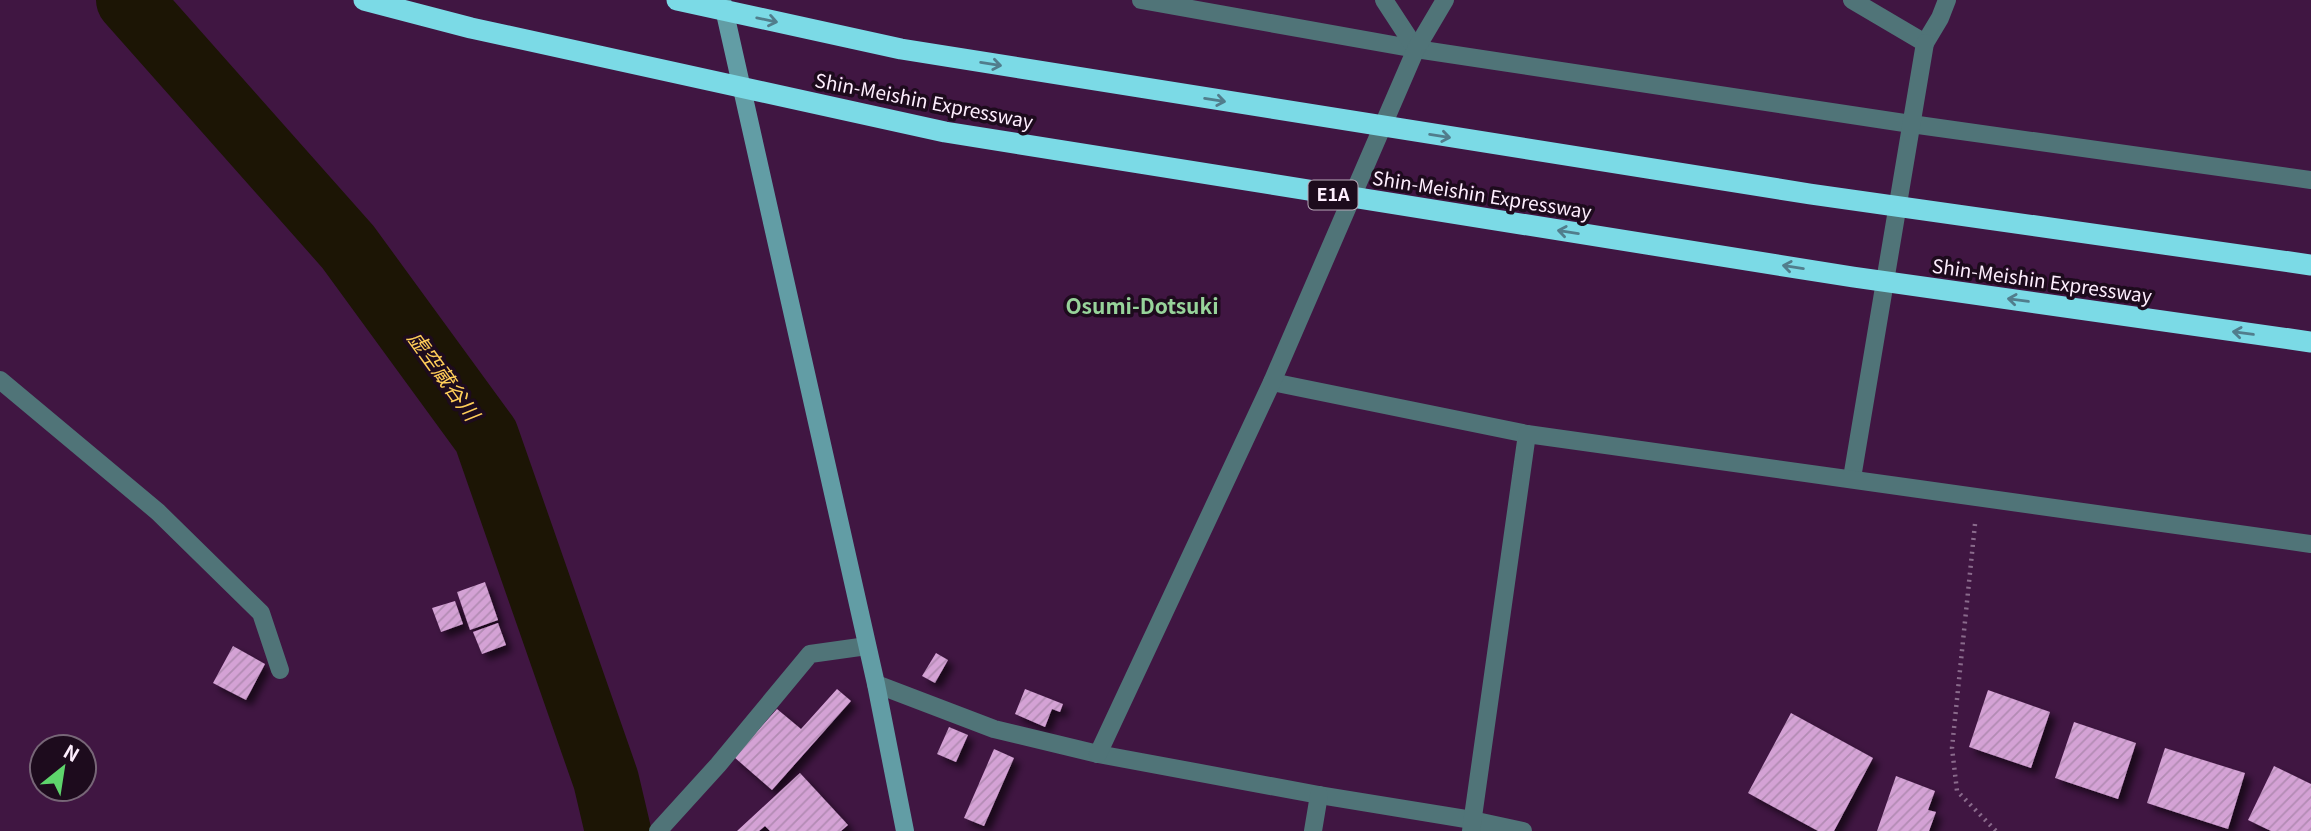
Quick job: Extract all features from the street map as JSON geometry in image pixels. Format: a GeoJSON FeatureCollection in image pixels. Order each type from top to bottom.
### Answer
{"type":"FeatureCollection","features":[{"type":"Feature","properties":{"kind":"highway","name":"Shin-Meishin Expressway"},"geometry":{"type":"LineString","coordinates":[[364,0],[471,28],[945,132],[1853,277],[2311,342]]}},
{"type":"Feature","properties":{"kind":"highway"},"geometry":{"type":"LineString","coordinates":[[677,0],[929,54],[1810,194],[2311,265]]}},
{"type":"Feature","properties":{"kind":"street"},"geometry":{"type":"LineString","coordinates":[[722,0],[876,684],[905,831]]}},
{"type":"Feature","properties":{"kind":"street"},"geometry":{"type":"LineString","coordinates":[[1141,0],[1416,49],[1911,124],[2311,180]]}},
{"type":"Feature","properties":{"kind":"street"},"geometry":{"type":"LineString","coordinates":[[1384,0],[1416,49]]}},
{"type":"Feature","properties":{"kind":"street"},"geometry":{"type":"LineString","coordinates":[[1098,754],[1272,382],[1416,49],[1445,0]]}},
{"type":"Feature","properties":{"kind":"street"},"geometry":{"type":"LineString","coordinates":[[1852,0],[1925,43]]}},
{"type":"Feature","properties":{"kind":"street"},"geometry":{"type":"LineString","coordinates":[[1852,478],[1925,43],[1940,19],[1947,0]]}},
{"type":"Feature","properties":{"kind":"street"},"geometry":{"type":"LineString","coordinates":[[0,380],[158,512],[261,613],[280,670]]}},
{"type":"Feature","properties":{"kind":"street"},"geometry":{"type":"LineString","coordinates":[[1272,382],[1527,434],[2311,544]]}},
{"type":"Feature","properties":{"kind":"street"},"geometry":{"type":"LineString","coordinates":[[1471,825],[1527,434]]}},
{"type":"Feature","properties":{"kind":"street"},"geometry":{"type":"LineString","coordinates":[[657,831],[718,765],[810,654],[867,646]]}},
{"type":"Feature","properties":{"kind":"street"},"geometry":{"type":"LineString","coordinates":[[876,684],[994,729],[1098,754],[1471,825],[1523,831]]}},
{"type":"Feature","properties":{"kind":"street"},"geometry":{"type":"LineString","coordinates":[[1313,831],[1319,795]]}},
{"type":"Feature","properties":{"kind":"path"},"geometry":{"type":"LineString","coordinates":[[1978,499],[1952,748],[1957,791],[1996,831]]}},
{"type":"Feature","properties":{"kind":"building"},"geometry":{"type":"Polygon","coordinates":[[[485,582],[498,620],[470,630],[457,592],[485,582]]]}},
{"type":"Feature","properties":{"kind":"building"},"geometry":{"type":"Polygon","coordinates":[[[455,601],[463,624],[441,632],[432,608],[455,601]]]}},
{"type":"Feature","properties":{"kind":"building"},"geometry":{"type":"Polygon","coordinates":[[[498,623],[506,645],[482,654],[473,632],[498,623]]]}},
{"type":"Feature","properties":{"kind":"building"},"geometry":{"type":"Polygon","coordinates":[[[233,646],[265,664],[246,700],[213,683],[233,646]]]}},
{"type":"Feature","properties":{"kind":"building"},"geometry":{"type":"Polygon","coordinates":[[[936,653],[948,660],[935,683],[922,676],[936,653]]]}},
{"type":"Feature","properties":{"kind":"building"},"geometry":{"type":"Polygon","coordinates":[[[837,689],[851,701],[772,790],[734,757],[777,709],[801,729],[837,689]]]}},
{"type":"Feature","properties":{"kind":"building"},"geometry":{"type":"Polygon","coordinates":[[[1025,689],[1063,704],[1060,712],[1052,709],[1045,727],[1015,714],[1025,689]]]}},
{"type":"Feature","properties":{"kind":"building"},"geometry":{"type":"Polygon","coordinates":[[[1988,690],[2050,712],[2031,768],[1969,747],[1988,690]]]}},
{"type":"Feature","properties":{"kind":"building"},"geometry":{"type":"Polygon","coordinates":[[[1791,713],[1873,758],[1834,831],[1818,831],[1748,793],[1791,713]]]}},
{"type":"Feature","properties":{"kind":"building"},"geometry":{"type":"Polygon","coordinates":[[[2074,722],[2136,743],[2118,799],[2055,778],[2074,722]]]}},
{"type":"Feature","properties":{"kind":"building"},"geometry":{"type":"Polygon","coordinates":[[[949,727],[968,735],[956,762],[937,754],[949,727]]]}},
{"type":"Feature","properties":{"kind":"building"},"geometry":{"type":"Polygon","coordinates":[[[2165,748],[2245,773],[2228,829],[2147,803],[2165,748]]]}},
{"type":"Feature","properties":{"kind":"building"},"geometry":{"type":"Polygon","coordinates":[[[994,749],[1014,758],[984,826],[964,818],[994,749]]]}},
{"type":"Feature","properties":{"kind":"building"},"geometry":{"type":"Polygon","coordinates":[[[2274,766],[2311,784],[2311,831],[2271,831],[2248,820],[2274,766]]]}},
{"type":"Feature","properties":{"kind":"building"},"geometry":{"type":"Polygon","coordinates":[[[800,773],[848,825],[841,831],[770,831],[765,826],[759,831],[737,831],[800,773]]]}},
{"type":"Feature","properties":{"kind":"building"},"geometry":{"type":"Polygon","coordinates":[[[1896,776],[1935,791],[1928,810],[1936,812],[1929,831],[1877,831],[1896,776]]]}},
{"type":"Feature","properties":{"kind":"waterway","name":"虚空蔵谷川"},"geometry":{"type":"LineString","coordinates":[[129,0],[348,247],[486,436],[606,780],[618,831]]}},
{"type":"Feature","properties":{"kind":"district","name":"Osumi-Dotsuki"},"geometry":{"type":"Point","coordinates":[1142,307]}}]}
